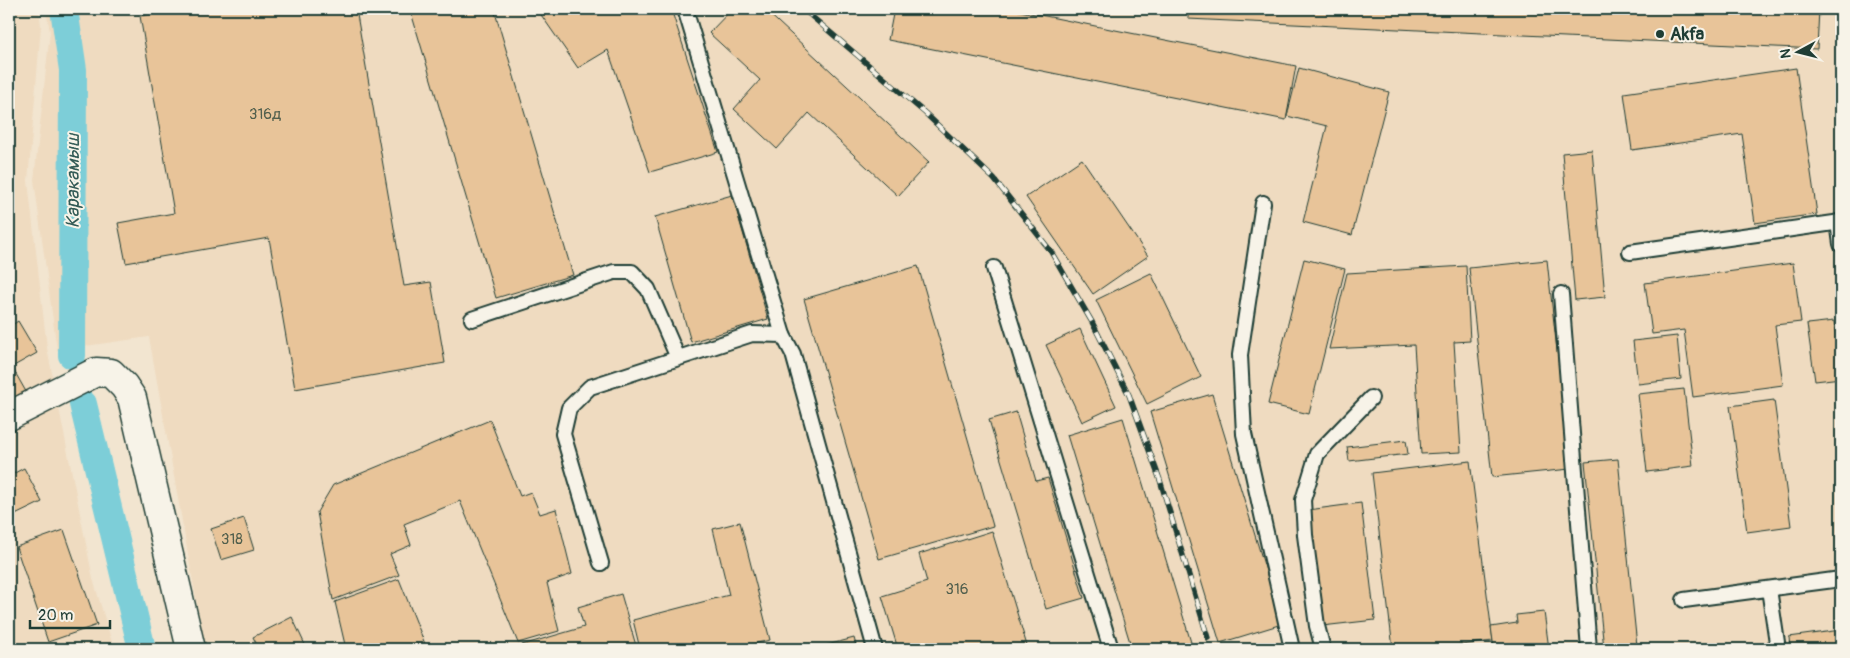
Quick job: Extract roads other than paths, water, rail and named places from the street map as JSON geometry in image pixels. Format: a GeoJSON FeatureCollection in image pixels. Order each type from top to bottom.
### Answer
{"type":"FeatureCollection","features":[{"type":"Feature","properties":{"kind":"street"},"geometry":{"type":"LineString","coordinates":[[9,416],[96,372],[111,373],[124,386],[132,398],[191,649]]}},
{"type":"Feature","properties":{"kind":"lane"},"geometry":{"type":"LineString","coordinates":[[685,9],[783,335],[793,354],[875,649]]}},
{"type":"Feature","properties":{"kind":"lane"},"geometry":{"type":"LineString","coordinates":[[1263,203],[1240,355],[1244,434],[1292,649]]}},
{"type":"Feature","properties":{"kind":"lane"},"geometry":{"type":"LineString","coordinates":[[1630,252],[1840,222],[1841,244]]}},
{"type":"Feature","properties":{"kind":"lane"},"geometry":{"type":"LineString","coordinates":[[994,268],[1111,649]]}},
{"type":"Feature","properties":{"kind":"lane"},"geometry":{"type":"LineString","coordinates":[[472,319],[614,272],[632,272],[648,289],[678,358]]}},
{"type":"Feature","properties":{"kind":"lane"},"geometry":{"type":"LineString","coordinates":[[1561,294],[1588,649]]}},
{"type":"Feature","properties":{"kind":"lane"},"geometry":{"type":"LineString","coordinates":[[601,563],[563,434],[568,408],[590,387],[752,334],[783,335]]}},
{"type":"Feature","properties":{"kind":"lane"},"geometry":{"type":"LineString","coordinates":[[1323,649],[1317,626],[1307,553],[1303,500],[1317,454],[1371,398]]}},
{"type":"Feature","properties":{"kind":"lane"},"geometry":{"type":"LineString","coordinates":[[1684,600],[1841,579]]}},
{"type":"Feature","properties":{"kind":"lane"},"geometry":{"type":"LineString","coordinates":[[1769,589],[1778,649]]}},
{"type":"Feature","properties":{"kind":"waterway","name":"Каракамыш"},"geometry":{"type":"LineString","coordinates":[[64,9],[73,70],[72,355]]}},
{"type":"Feature","properties":{"kind":"waterway","name":"Каракамыш"},"geometry":{"type":"LineString","coordinates":[[83,404],[142,649]]}},
{"type":"Feature","properties":{"kind":"railway"},"geometry":{"type":"LineString","coordinates":[[803,9],[925,113],[994,179],[1050,250],[1092,322],[1129,395],[1160,480],[1208,638]]}},
{"type":"Feature","properties":{"kind":"place","name":"Akfa"},"geometry":{"type":"Point","coordinates":[1660,34]}}]}
